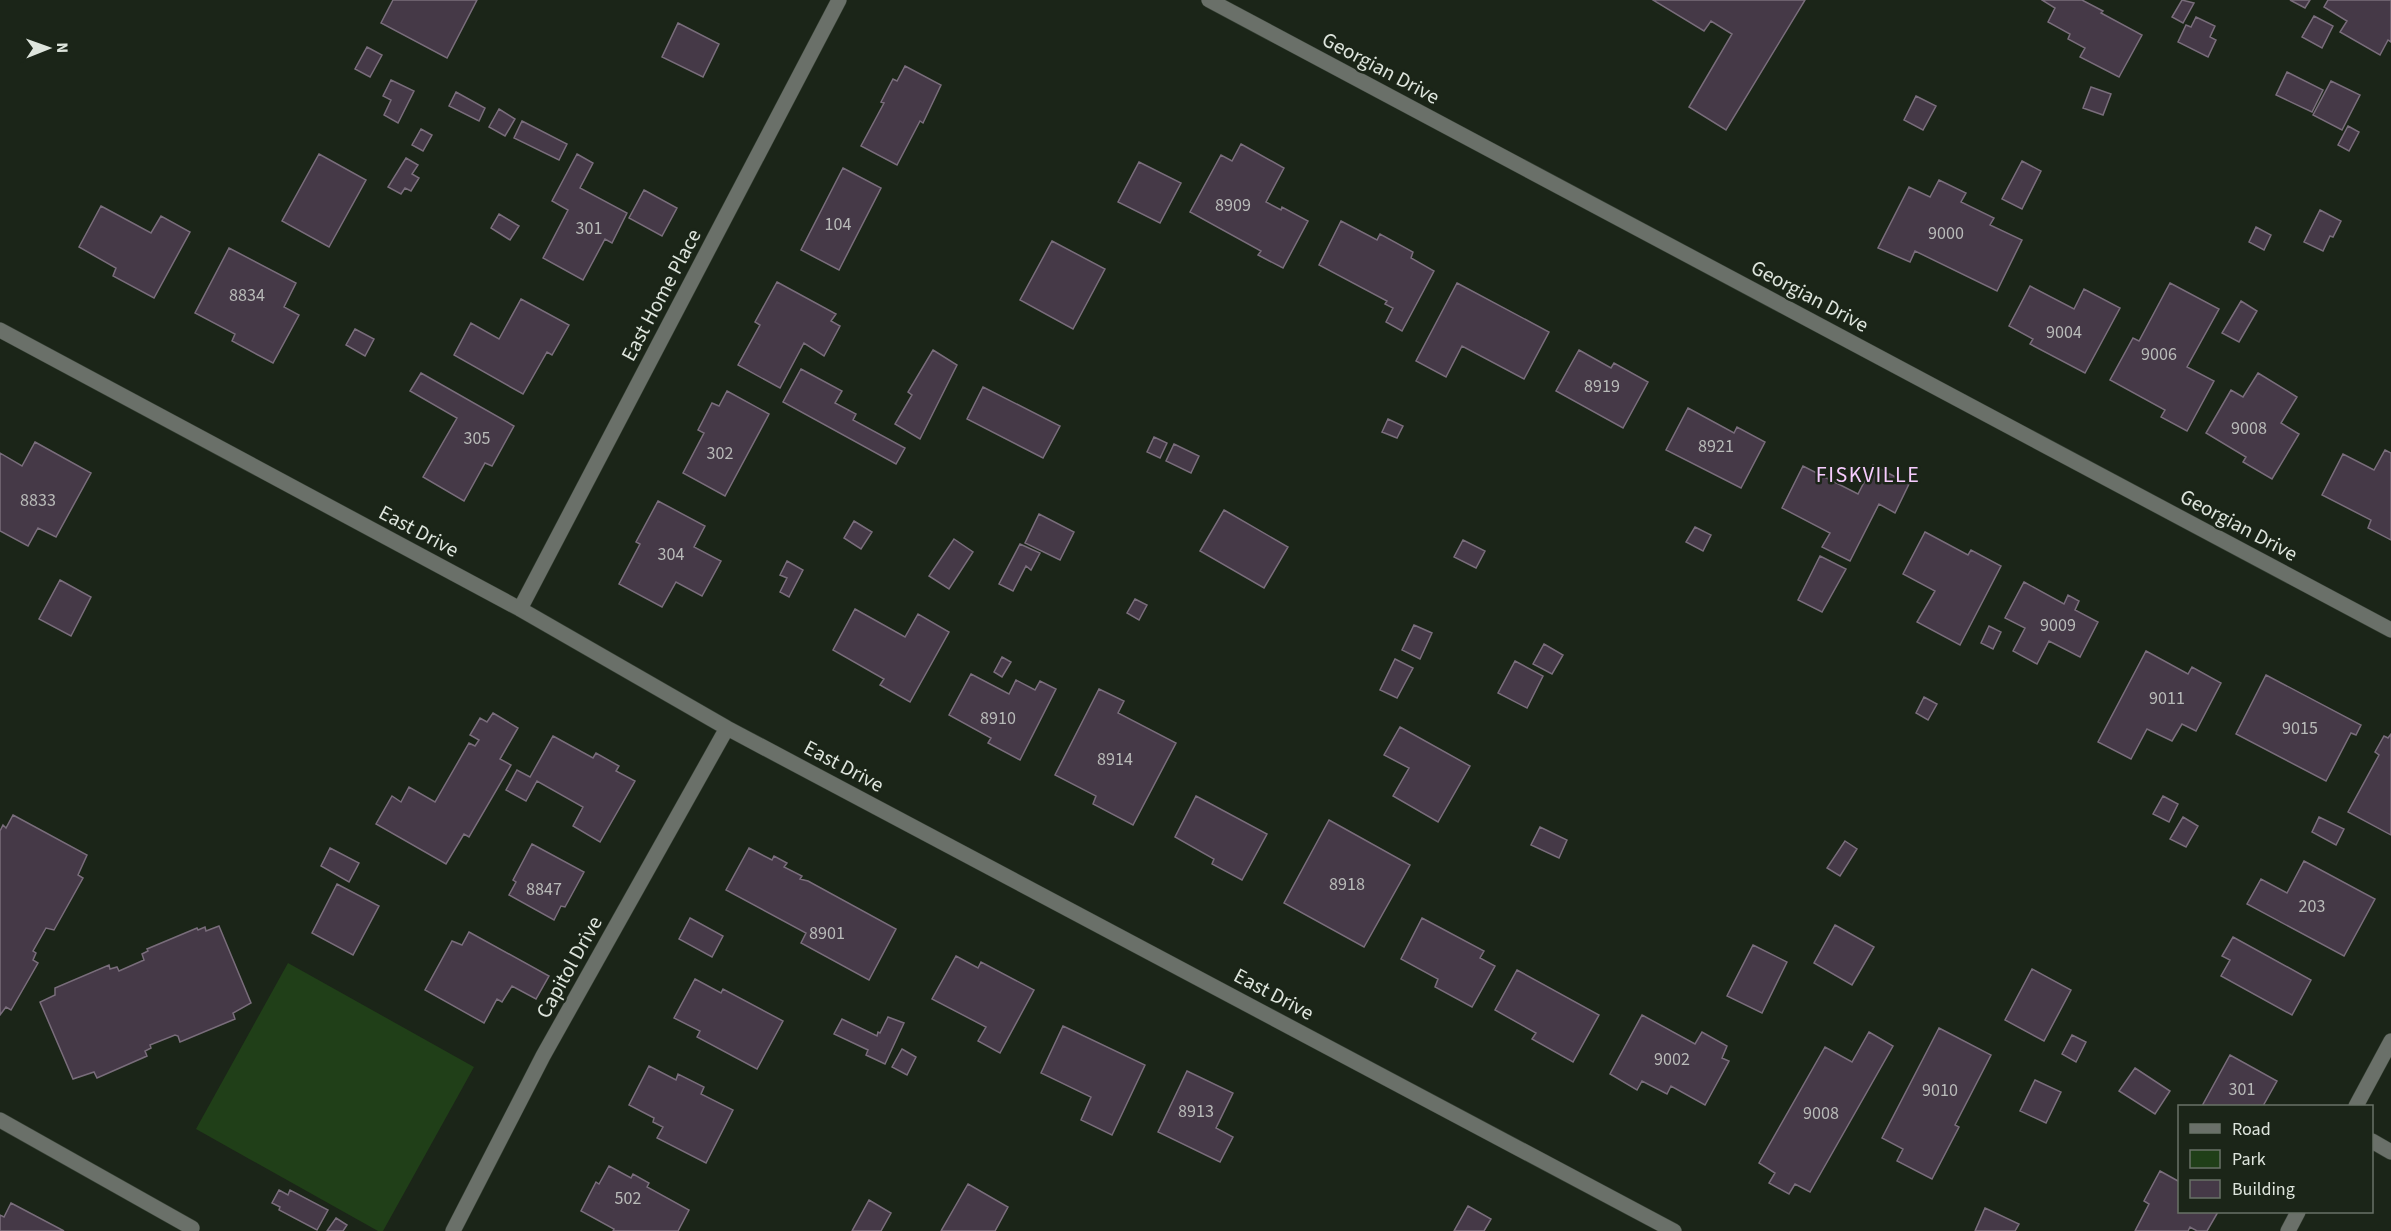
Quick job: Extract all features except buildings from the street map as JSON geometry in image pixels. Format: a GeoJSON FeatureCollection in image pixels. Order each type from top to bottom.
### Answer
{"type":"FeatureCollection","features":[{"type":"Feature","properties":{"kind":"street","name":"East Home Place"},"geometry":{"type":"LineString","coordinates":[[519,609],[839,0]]}},
{"type":"Feature","properties":{"kind":"street","name":"Georgian Drive"},"geometry":{"type":"LineString","coordinates":[[1209,0],[2391,630]]}},
{"type":"Feature","properties":{"kind":"street","name":"East Drive"},"geometry":{"type":"LineString","coordinates":[[0,330],[519,609],[727,728],[1674,1231]]}},
{"type":"Feature","properties":{"kind":"street","name":"Capitol Drive"},"geometry":{"type":"LineString","coordinates":[[453,1231],[543,1056],[727,728]]}},
{"type":"Feature","properties":{"kind":"street"},"geometry":{"type":"LineString","coordinates":[[2357,1105],[2391,1041]]}},
{"type":"Feature","properties":{"kind":"street"},"geometry":{"type":"LineString","coordinates":[[0,1120],[192,1228],[191,1231]]}},
{"type":"Feature","properties":{"kind":"street"},"geometry":{"type":"LineString","coordinates":[[2373,1142],[2391,1152]]}},
{"type":"Feature","properties":{"kind":"street"},"geometry":{"type":"LineString","coordinates":[[2288,1231],[2297,1213]]}},
{"type":"Feature","properties":{"kind":"green space"},"geometry":{"type":"Polygon","coordinates":[[[288,963],[474,1067],[383,1231],[378,1231],[196,1129],[288,963]]]}},
{"type":"Feature","properties":{"kind":"district","name":"FISKVILLE"},"geometry":{"type":"Point","coordinates":[1868,474]}}]}
